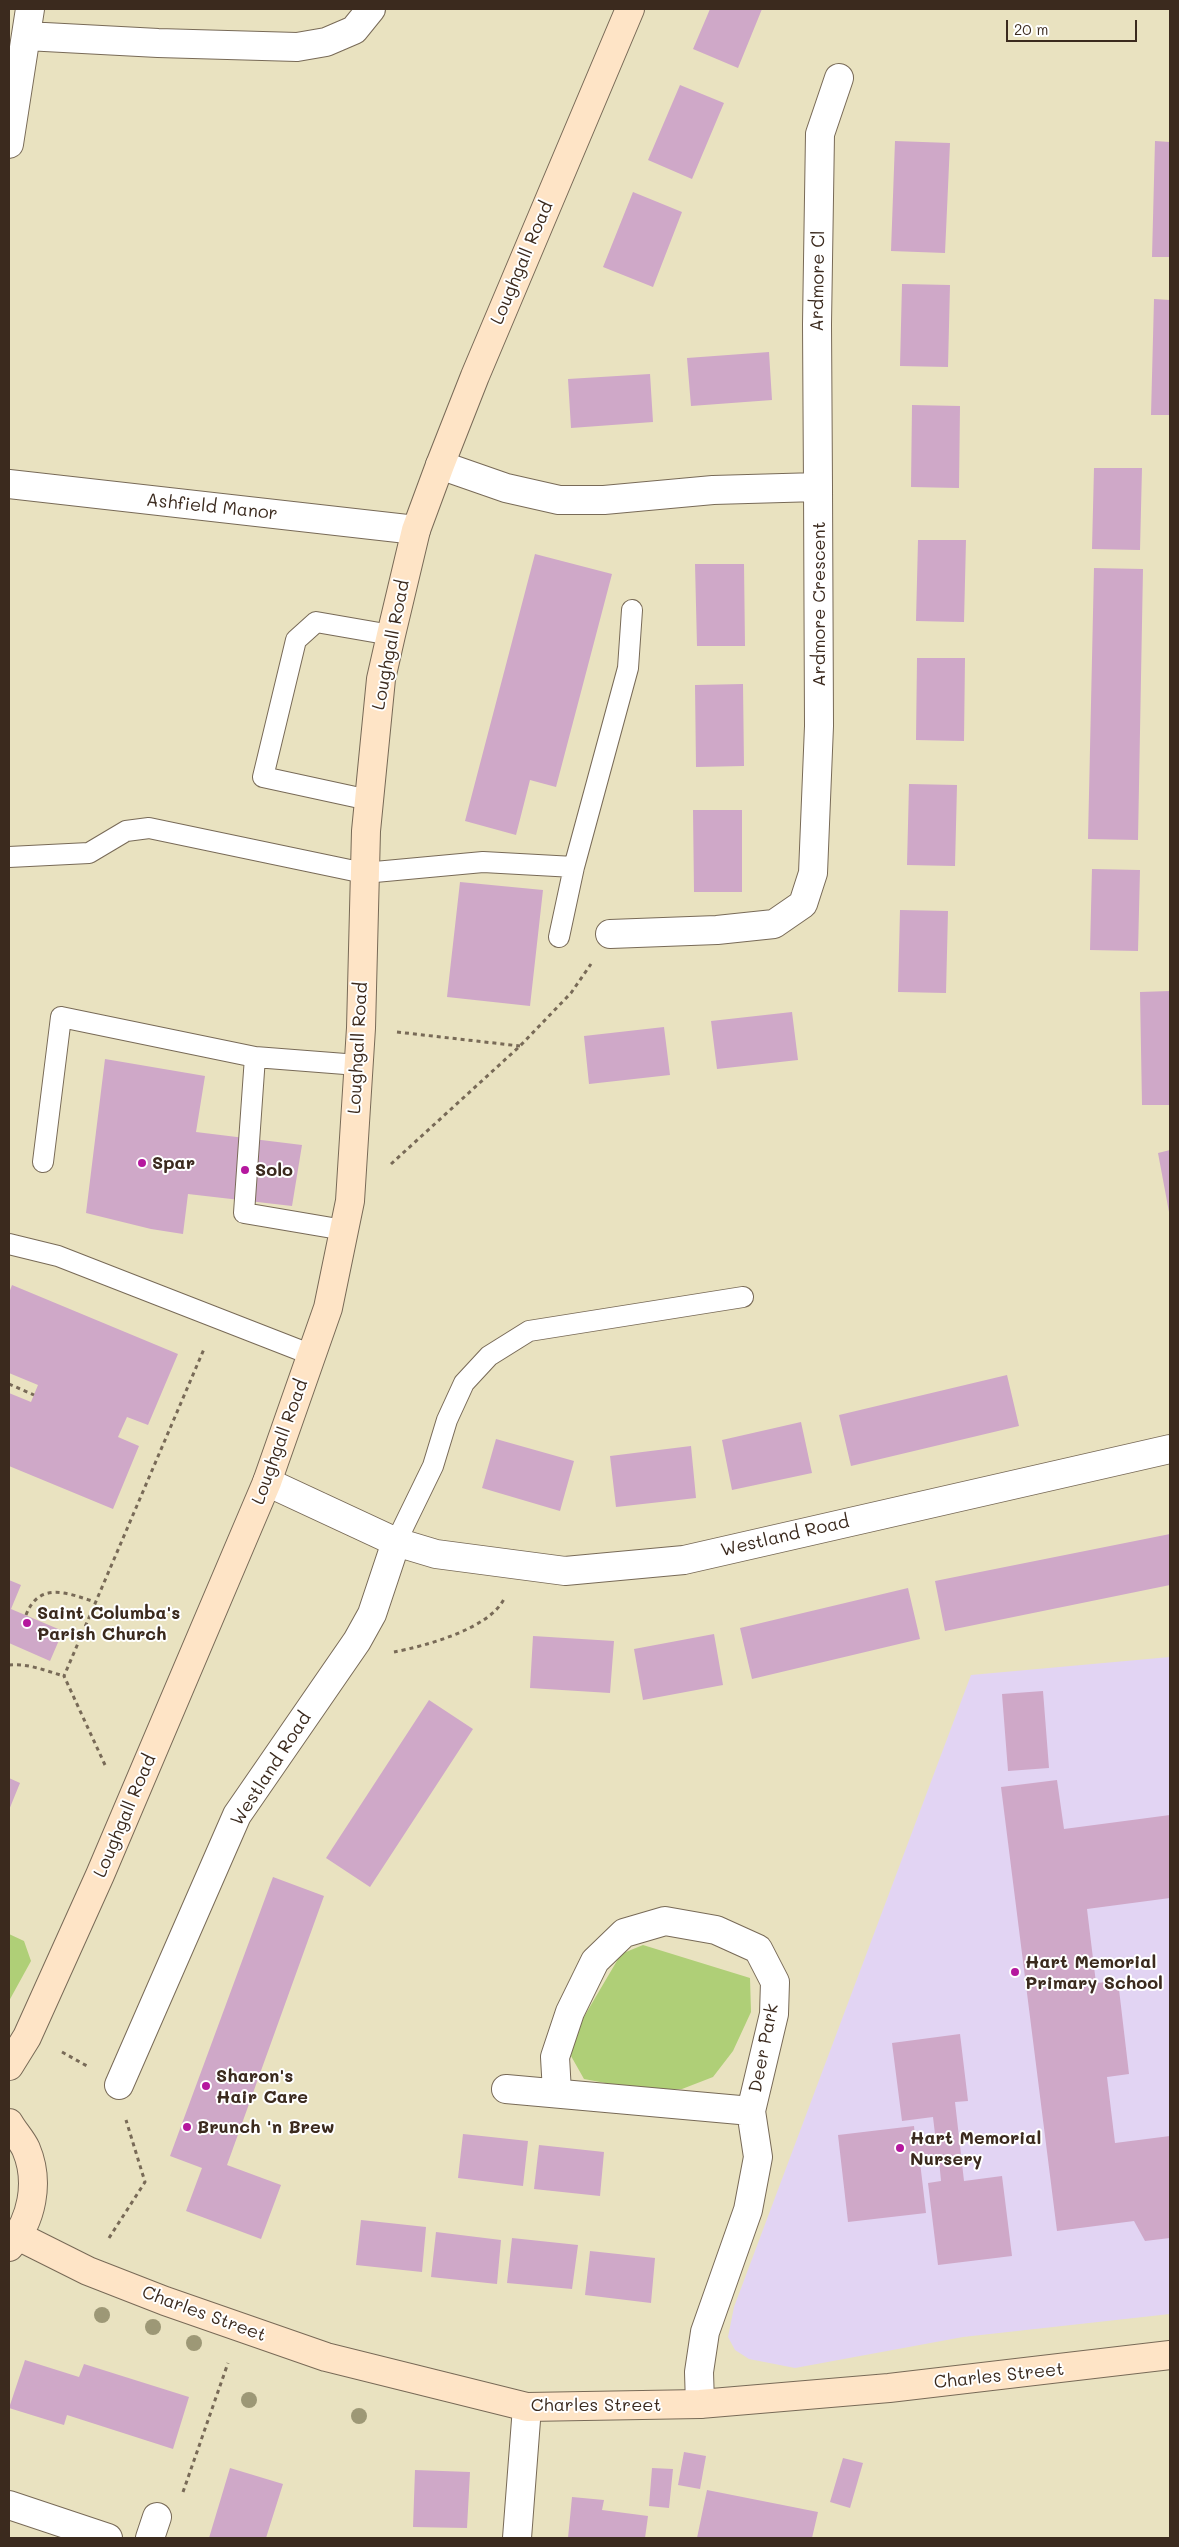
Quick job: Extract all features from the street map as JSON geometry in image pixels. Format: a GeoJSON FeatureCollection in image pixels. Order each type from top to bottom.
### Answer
{"type":"FeatureCollection","features":[{"type":"Feature","properties":{"kind":"main road","name":"Loughgall Road"},"geometry":{"type":"LineString","coordinates":[[9,2066],[27,2037],[100,1875],[267,1482],[328,1308],[350,1201],[361,1028],[364,873],[368,800],[381,679],[391,635],[416,530],[440,465],[475,376],[630,9]]}},
{"type":"Feature","properties":{"kind":"main road"},"geometry":{"type":"LineString","coordinates":[[9,2124],[26,2149],[33,2179],[30,2208],[13,2242]]}},
{"type":"Feature","properties":{"kind":"main road","name":"Charles Street"},"geometry":{"type":"LineString","coordinates":[[13,2242],[326,2357],[527,2407],[700,2404],[889,2388],[1170,2355]]}},
{"type":"Feature","properties":{"kind":"street"},"geometry":{"type":"LineString","coordinates":[[9,144],[30,9]]}},
{"type":"Feature","properties":{"kind":"street"},"geometry":{"type":"LineString","coordinates":[[26,36],[158,44],[297,47],[326,42],[354,30],[371,9]]}},
{"type":"Feature","properties":{"kind":"street","name":"Ardmore Cl"},"geometry":{"type":"LineString","coordinates":[[818,487],[816,324],[820,134],[839,78]]}},
{"type":"Feature","properties":{"kind":"street"},"geometry":{"type":"LineString","coordinates":[[440,465],[506,488],[558,500],[604,500],[713,490],[818,487]]}},
{"type":"Feature","properties":{"kind":"street","name":"Ashfield Manor"},"geometry":{"type":"LineString","coordinates":[[9,484],[416,530]]}},
{"type":"Feature","properties":{"kind":"street","name":"Ardmore Crescent"},"geometry":{"type":"LineString","coordinates":[[610,934],[717,930],[774,924],[803,904],[813,874],[819,726],[818,487]]}},
{"type":"Feature","properties":{"kind":"street","name":"Westland Road"},"geometry":{"type":"LineString","coordinates":[[267,1482],[396,1542],[436,1554],[566,1571],[684,1560],[1170,1449]]}},
{"type":"Feature","properties":{"kind":"street","name":"Westland Road"},"geometry":{"type":"LineString","coordinates":[[119,2085],[237,1815],[357,1641],[372,1614],[396,1542]]}},
{"type":"Feature","properties":{"kind":"street","name":"Deer Park"},"geometry":{"type":"LineString","coordinates":[[556,2092],[555,2057],[570,2012],[595,1961],[624,1933],[665,1921],[716,1930],[758,1949],[775,1982],[774,2014],[751,2112],[758,2157],[748,2210],[705,2332],[699,2372],[700,2404]]}},
{"type":"Feature","properties":{"kind":"street","name":"Deer Park"},"geometry":{"type":"LineString","coordinates":[[506,2089],[556,2092],[751,2112]]}},
{"type":"Feature","properties":{"kind":"street"},"geometry":{"type":"LineString","coordinates":[[517,2538],[527,2407]]}},
{"type":"Feature","properties":{"kind":"street"},"geometry":{"type":"LineString","coordinates":[[9,2505],[108,2538]]}},
{"type":"Feature","properties":{"kind":"lane"},"geometry":{"type":"LineString","coordinates":[[559,937],[574,867],[628,668],[632,610]]}},
{"type":"Feature","properties":{"kind":"lane"},"geometry":{"type":"LineString","coordinates":[[368,800],[263,777],[296,640],[316,622],[391,635]]}},
{"type":"Feature","properties":{"kind":"lane"},"geometry":{"type":"LineString","coordinates":[[9,857],[89,853],[126,831],[149,828],[364,873],[483,862],[574,867]]}},
{"type":"Feature","properties":{"kind":"lane"},"geometry":{"type":"LineString","coordinates":[[43,1162],[61,1017],[254,1057],[358,1065]]}},
{"type":"Feature","properties":{"kind":"lane"},"geometry":{"type":"LineString","coordinates":[[254,1057],[244,1213],[344,1230]]}},
{"type":"Feature","properties":{"kind":"lane"},"geometry":{"type":"LineString","coordinates":[[9,1244],[58,1256],[312,1355]]}},
{"type":"Feature","properties":{"kind":"lane"},"geometry":{"type":"LineString","coordinates":[[396,1542],[433,1466],[447,1420],[464,1383],[489,1356],[529,1331],[743,1297]]}},
{"type":"Feature","properties":{"kind":"path"},"geometry":{"type":"LineString","coordinates":[[350,1201],[520,1046],[571,993],[610,934]]}},
{"type":"Feature","properties":{"kind":"path"},"geometry":{"type":"LineString","coordinates":[[361,1028],[520,1046]]}},
{"type":"Feature","properties":{"kind":"path"},"geometry":{"type":"LineString","coordinates":[[64,1676],[217,1318]]}},
{"type":"Feature","properties":{"kind":"path"},"geometry":{"type":"LineString","coordinates":[[9,1384],[34,1395]]}},
{"type":"Feature","properties":{"kind":"path"},"geometry":{"type":"LineString","coordinates":[[357,1641],[386,1653],[415,1648],[457,1635],[500,1609],[522,1565]]}},
{"type":"Feature","properties":{"kind":"path"},"geometry":{"type":"LineString","coordinates":[[26,1615],[30,1604],[43,1594],[60,1592],[96,1602]]}},
{"type":"Feature","properties":{"kind":"path"},"geometry":{"type":"LineString","coordinates":[[9,1665],[18,1664],[38,1668],[64,1676],[108,1771],[137,1786]]}},
{"type":"Feature","properties":{"kind":"path"},"geometry":{"type":"LineString","coordinates":[[27,2037],[67,2054],[119,2085],[122,2108],[144,2182],[88,2271]]}},
{"type":"Feature","properties":{"kind":"path"},"geometry":{"type":"LineString","coordinates":[[154,2528],[182,2494],[241,2327]]}},
{"type":"Feature","properties":{"kind":"shaded area","name":"Hart Memorial Primary School"},"geometry":{"type":"Polygon","coordinates":[[[1170,1657],[1170,2314],[963,2337],[795,2368],[749,2359],[735,2350],[728,2337],[734,2307],[971,1675],[1170,1657]]]}},
{"type":"Feature","properties":{"kind":"green space"},"geometry":{"type":"Polygon","coordinates":[[[9,1934],[24,1941],[31,1961],[9,2001],[9,1934]]]}},
{"type":"Feature","properties":{"kind":"green space"},"geometry":{"type":"Polygon","coordinates":[[[643,1945],[750,1978],[751,2012],[733,2051],[713,2077],[682,2089],[637,2089],[584,2079],[571,2056],[575,2032],[621,1954],[643,1945]]]}},
{"type":"Feature","properties":{"kind":"building"},"geometry":{"type":"Polygon","coordinates":[[[710,9],[762,9],[738,68],[693,49],[710,9]]]}},
{"type":"Feature","properties":{"kind":"building"},"geometry":{"type":"Polygon","coordinates":[[[680,85],[724,103],[692,179],[648,160],[680,85]]]}},
{"type":"Feature","properties":{"kind":"building"},"geometry":{"type":"Polygon","coordinates":[[[895,141],[950,143],[945,253],[891,251],[895,141]]]}},
{"type":"Feature","properties":{"kind":"building"},"geometry":{"type":"Polygon","coordinates":[[[1155,141],[1170,142],[1170,257],[1152,257],[1155,141]]]}},
{"type":"Feature","properties":{"kind":"building"},"geometry":{"type":"Polygon","coordinates":[[[633,192],[682,212],[653,287],[603,267],[633,192]]]}},
{"type":"Feature","properties":{"kind":"building"},"geometry":{"type":"Polygon","coordinates":[[[902,284],[950,285],[948,367],[900,366],[902,284]]]}},
{"type":"Feature","properties":{"kind":"building"},"geometry":{"type":"Polygon","coordinates":[[[1154,299],[1170,300],[1170,415],[1151,415],[1154,299]]]}},
{"type":"Feature","properties":{"kind":"building"},"geometry":{"type":"Polygon","coordinates":[[[769,352],[772,400],[691,406],[687,358],[769,352]]]}},
{"type":"Feature","properties":{"kind":"building"},"geometry":{"type":"Polygon","coordinates":[[[650,374],[653,422],[571,428],[568,379],[650,374]]]}},
{"type":"Feature","properties":{"kind":"building"},"geometry":{"type":"Polygon","coordinates":[[[912,405],[960,406],[959,488],[911,487],[912,405]]]}},
{"type":"Feature","properties":{"kind":"building"},"geometry":{"type":"Polygon","coordinates":[[[1094,468],[1142,468],[1140,550],[1092,549],[1094,468]]]}},
{"type":"Feature","properties":{"kind":"building"},"geometry":{"type":"Polygon","coordinates":[[[918,540],[966,540],[964,622],[916,621],[918,540]]]}},
{"type":"Feature","properties":{"kind":"building"},"geometry":{"type":"Polygon","coordinates":[[[535,554],[612,574],[556,787],[530,780],[516,835],[465,821],[535,554]]]}},
{"type":"Feature","properties":{"kind":"building"},"geometry":{"type":"Polygon","coordinates":[[[695,564],[744,564],[745,646],[697,646],[695,564]]]}},
{"type":"Feature","properties":{"kind":"building"},"geometry":{"type":"Polygon","coordinates":[[[1094,568],[1143,569],[1138,840],[1088,839],[1094,568]]]}},
{"type":"Feature","properties":{"kind":"building"},"geometry":{"type":"Polygon","coordinates":[[[917,658],[965,658],[964,741],[916,740],[917,658]]]}},
{"type":"Feature","properties":{"kind":"building"},"geometry":{"type":"Polygon","coordinates":[[[743,684],[744,766],[696,767],[695,685],[743,684]]]}},
{"type":"Feature","properties":{"kind":"building"},"geometry":{"type":"Polygon","coordinates":[[[909,784],[957,785],[955,866],[907,865],[909,784]]]}},
{"type":"Feature","properties":{"kind":"building"},"geometry":{"type":"Polygon","coordinates":[[[693,810],[742,810],[742,892],[694,892],[693,810]]]}},
{"type":"Feature","properties":{"kind":"building"},"geometry":{"type":"Polygon","coordinates":[[[1092,869],[1140,870],[1138,951],[1090,950],[1092,869]]]}},
{"type":"Feature","properties":{"kind":"building"},"geometry":{"type":"Polygon","coordinates":[[[460,882],[543,890],[530,1006],[447,997],[460,882]]]}},
{"type":"Feature","properties":{"kind":"building"},"geometry":{"type":"Polygon","coordinates":[[[900,910],[948,911],[946,993],[898,992],[900,910]]]}},
{"type":"Feature","properties":{"kind":"building"},"geometry":{"type":"Polygon","coordinates":[[[1170,991],[1170,1105],[1142,1105],[1140,992],[1170,991]]]}},
{"type":"Feature","properties":{"kind":"building"},"geometry":{"type":"Polygon","coordinates":[[[792,1012],[798,1060],[717,1069],[711,1021],[792,1012]]]}},
{"type":"Feature","properties":{"kind":"building"},"geometry":{"type":"Polygon","coordinates":[[[664,1027],[670,1075],[589,1084],[584,1036],[664,1027]]]}},
{"type":"Feature","properties":{"kind":"building","name":"Spar"},"geometry":{"type":"Polygon","coordinates":[[[105,1059],[205,1076],[196,1132],[302,1145],[292,1206],[188,1194],[183,1234],[151,1229],[86,1213],[105,1059]]]}},
{"type":"Feature","properties":{"kind":"building"},"geometry":{"type":"Polygon","coordinates":[[[1170,1150],[1170,1212],[1169,1212],[1158,1153],[1170,1150]]]}},
{"type":"Feature","properties":{"kind":"building"},"geometry":{"type":"Polygon","coordinates":[[[12,1285],[178,1354],[148,1425],[127,1417],[118,1437],[139,1446],[113,1509],[9,1466],[9,1393],[31,1402],[38,1385],[9,1373],[9,1293],[12,1285]]]}},
{"type":"Feature","properties":{"kind":"building"},"geometry":{"type":"Polygon","coordinates":[[[1007,1375],[1019,1426],[851,1466],[839,1415],[1007,1375]]]}},
{"type":"Feature","properties":{"kind":"building"},"geometry":{"type":"Polygon","coordinates":[[[801,1422],[812,1473],[732,1490],[722,1440],[801,1422]]]}},
{"type":"Feature","properties":{"kind":"building"},"geometry":{"type":"Polygon","coordinates":[[[496,1439],[574,1461],[560,1511],[482,1488],[496,1439]]]}},
{"type":"Feature","properties":{"kind":"building"},"geometry":{"type":"Polygon","coordinates":[[[691,1446],[696,1498],[616,1507],[610,1456],[691,1446]]]}},
{"type":"Feature","properties":{"kind":"building"},"geometry":{"type":"Polygon","coordinates":[[[1170,1534],[1170,1585],[945,1631],[935,1581],[1170,1534]]]}},
{"type":"Feature","properties":{"kind":"building","name":"Saint Columba's Parish Church"},"geometry":{"type":"Polygon","coordinates":[[[9,1580],[21,1585],[11,1609],[63,1631],[50,1661],[9,1643],[9,1580]]]}},
{"type":"Feature","properties":{"kind":"building"},"geometry":{"type":"Polygon","coordinates":[[[908,1588],[920,1639],[752,1679],[740,1628],[908,1588]]]}},
{"type":"Feature","properties":{"kind":"building"},"geometry":{"type":"Polygon","coordinates":[[[714,1634],[723,1685],[643,1700],[634,1649],[714,1634]]]}},
{"type":"Feature","properties":{"kind":"building"},"geometry":{"type":"Polygon","coordinates":[[[533,1636],[614,1641],[610,1693],[530,1688],[533,1636]]]}},
{"type":"Feature","properties":{"kind":"building"},"geometry":{"type":"Polygon","coordinates":[[[1043,1691],[1049,1768],[1008,1771],[1002,1694],[1043,1691]]]}},
{"type":"Feature","properties":{"kind":"building"},"geometry":{"type":"Polygon","coordinates":[[[429,1700],[473,1729],[370,1887],[326,1858],[429,1700]]]}},
{"type":"Feature","properties":{"kind":"building"},"geometry":{"type":"Polygon","coordinates":[[[9,1778],[20,1783],[9,1810],[9,1778]]]}},
{"type":"Feature","properties":{"kind":"building"},"geometry":{"type":"Polygon","coordinates":[[[1057,1780],[1064,1829],[1170,1815],[1170,1898],[1087,1909],[1096,1983],[1118,1981],[1129,2074],[1107,2077],[1115,2143],[1170,2136],[1170,2238],[1145,2241],[1134,2221],[1057,2231],[1001,1787],[1057,1780]]]}},
{"type":"Feature","properties":{"kind":"building"},"geometry":{"type":"Polygon","coordinates":[[[273,1877],[324,1896],[227,2165],[281,2185],[261,2239],[186,2211],[202,2168],[170,2156],[273,1877]]]}},
{"type":"Feature","properties":{"kind":"building","name":"Hart Memorial Nursery"},"geometry":{"type":"Polygon","coordinates":[[[960,2034],[968,2101],[955,2102],[964,2181],[1002,2176],[1012,2256],[938,2265],[928,2183],[941,2181],[939,2160],[920,2162],[926,2213],[848,2222],[838,2135],[914,2126],[915,2136],[935,2134],[933,2117],[902,2121],[892,2043],[960,2034]]]}},
{"type":"Feature","properties":{"kind":"building"},"geometry":{"type":"Polygon","coordinates":[[[463,2134],[528,2141],[523,2186],[458,2178],[463,2134]]]}},
{"type":"Feature","properties":{"kind":"building"},"geometry":{"type":"Polygon","coordinates":[[[539,2145],[604,2152],[600,2196],[534,2189],[539,2145]]]}},
{"type":"Feature","properties":{"kind":"building"},"geometry":{"type":"Polygon","coordinates":[[[361,2220],[426,2227],[422,2272],[356,2265],[361,2220]]]}},
{"type":"Feature","properties":{"kind":"building"},"geometry":{"type":"Polygon","coordinates":[[[436,2232],[501,2240],[497,2284],[431,2277],[436,2232]]]}},
{"type":"Feature","properties":{"kind":"building"},"geometry":{"type":"Polygon","coordinates":[[[512,2238],[578,2245],[572,2289],[507,2283],[512,2238]]]}},
{"type":"Feature","properties":{"kind":"building"},"geometry":{"type":"Polygon","coordinates":[[[590,2251],[655,2258],[651,2303],[585,2295],[590,2251]]]}},
{"type":"Feature","properties":{"kind":"building"},"geometry":{"type":"Polygon","coordinates":[[[25,2360],[79,2377],[84,2364],[189,2397],[173,2449],[67,2415],[64,2425],[9,2408],[25,2360]]]}},
{"type":"Feature","properties":{"kind":"building"},"geometry":{"type":"Polygon","coordinates":[[[684,2452],[706,2456],[700,2489],[678,2485],[684,2452]]]}},
{"type":"Feature","properties":{"kind":"building"},"geometry":{"type":"Polygon","coordinates":[[[843,2458],[863,2463],[850,2508],[830,2502],[843,2458]]]}},
{"type":"Feature","properties":{"kind":"building"},"geometry":{"type":"Polygon","coordinates":[[[230,2468],[283,2484],[266,2538],[209,2538],[230,2468]]]}},
{"type":"Feature","properties":{"kind":"building"},"geometry":{"type":"Polygon","coordinates":[[[652,2468],[673,2469],[669,2508],[649,2506],[652,2468]]]}},
{"type":"Feature","properties":{"kind":"building"},"geometry":{"type":"Polygon","coordinates":[[[415,2470],[470,2472],[467,2528],[413,2527],[415,2470]]]}},
{"type":"Feature","properties":{"kind":"building"},"geometry":{"type":"Polygon","coordinates":[[[707,2490],[818,2512],[812,2538],[697,2538],[707,2490]]]}},
{"type":"Feature","properties":{"kind":"building"},"geometry":{"type":"Polygon","coordinates":[[[572,2497],[604,2500],[602,2510],[648,2516],[645,2538],[568,2538],[572,2497]]]}},
{"type":"Feature","properties":{"kind":"place","name":"Spar"},"geometry":{"type":"Point","coordinates":[142,1163]}},
{"type":"Feature","properties":{"kind":"place","name":"Solo"},"geometry":{"type":"Point","coordinates":[245,1170]}},
{"type":"Feature","properties":{"kind":"place","name":"Saint Columba's Parish Church"},"geometry":{"type":"Point","coordinates":[27,1623]}},
{"type":"Feature","properties":{"kind":"place","name":"Hart Memorial Primary School"},"geometry":{"type":"Point","coordinates":[1015,1972]}},
{"type":"Feature","properties":{"kind":"place","name":"Sharon's Hair Care"},"geometry":{"type":"Point","coordinates":[206,2086]}},
{"type":"Feature","properties":{"kind":"place","name":"Brunch 'n Brew"},"geometry":{"type":"Point","coordinates":[187,2127]}},
{"type":"Feature","properties":{"kind":"place","name":"Hart Memorial Nursery"},"geometry":{"type":"Point","coordinates":[900,2148]}}]}
